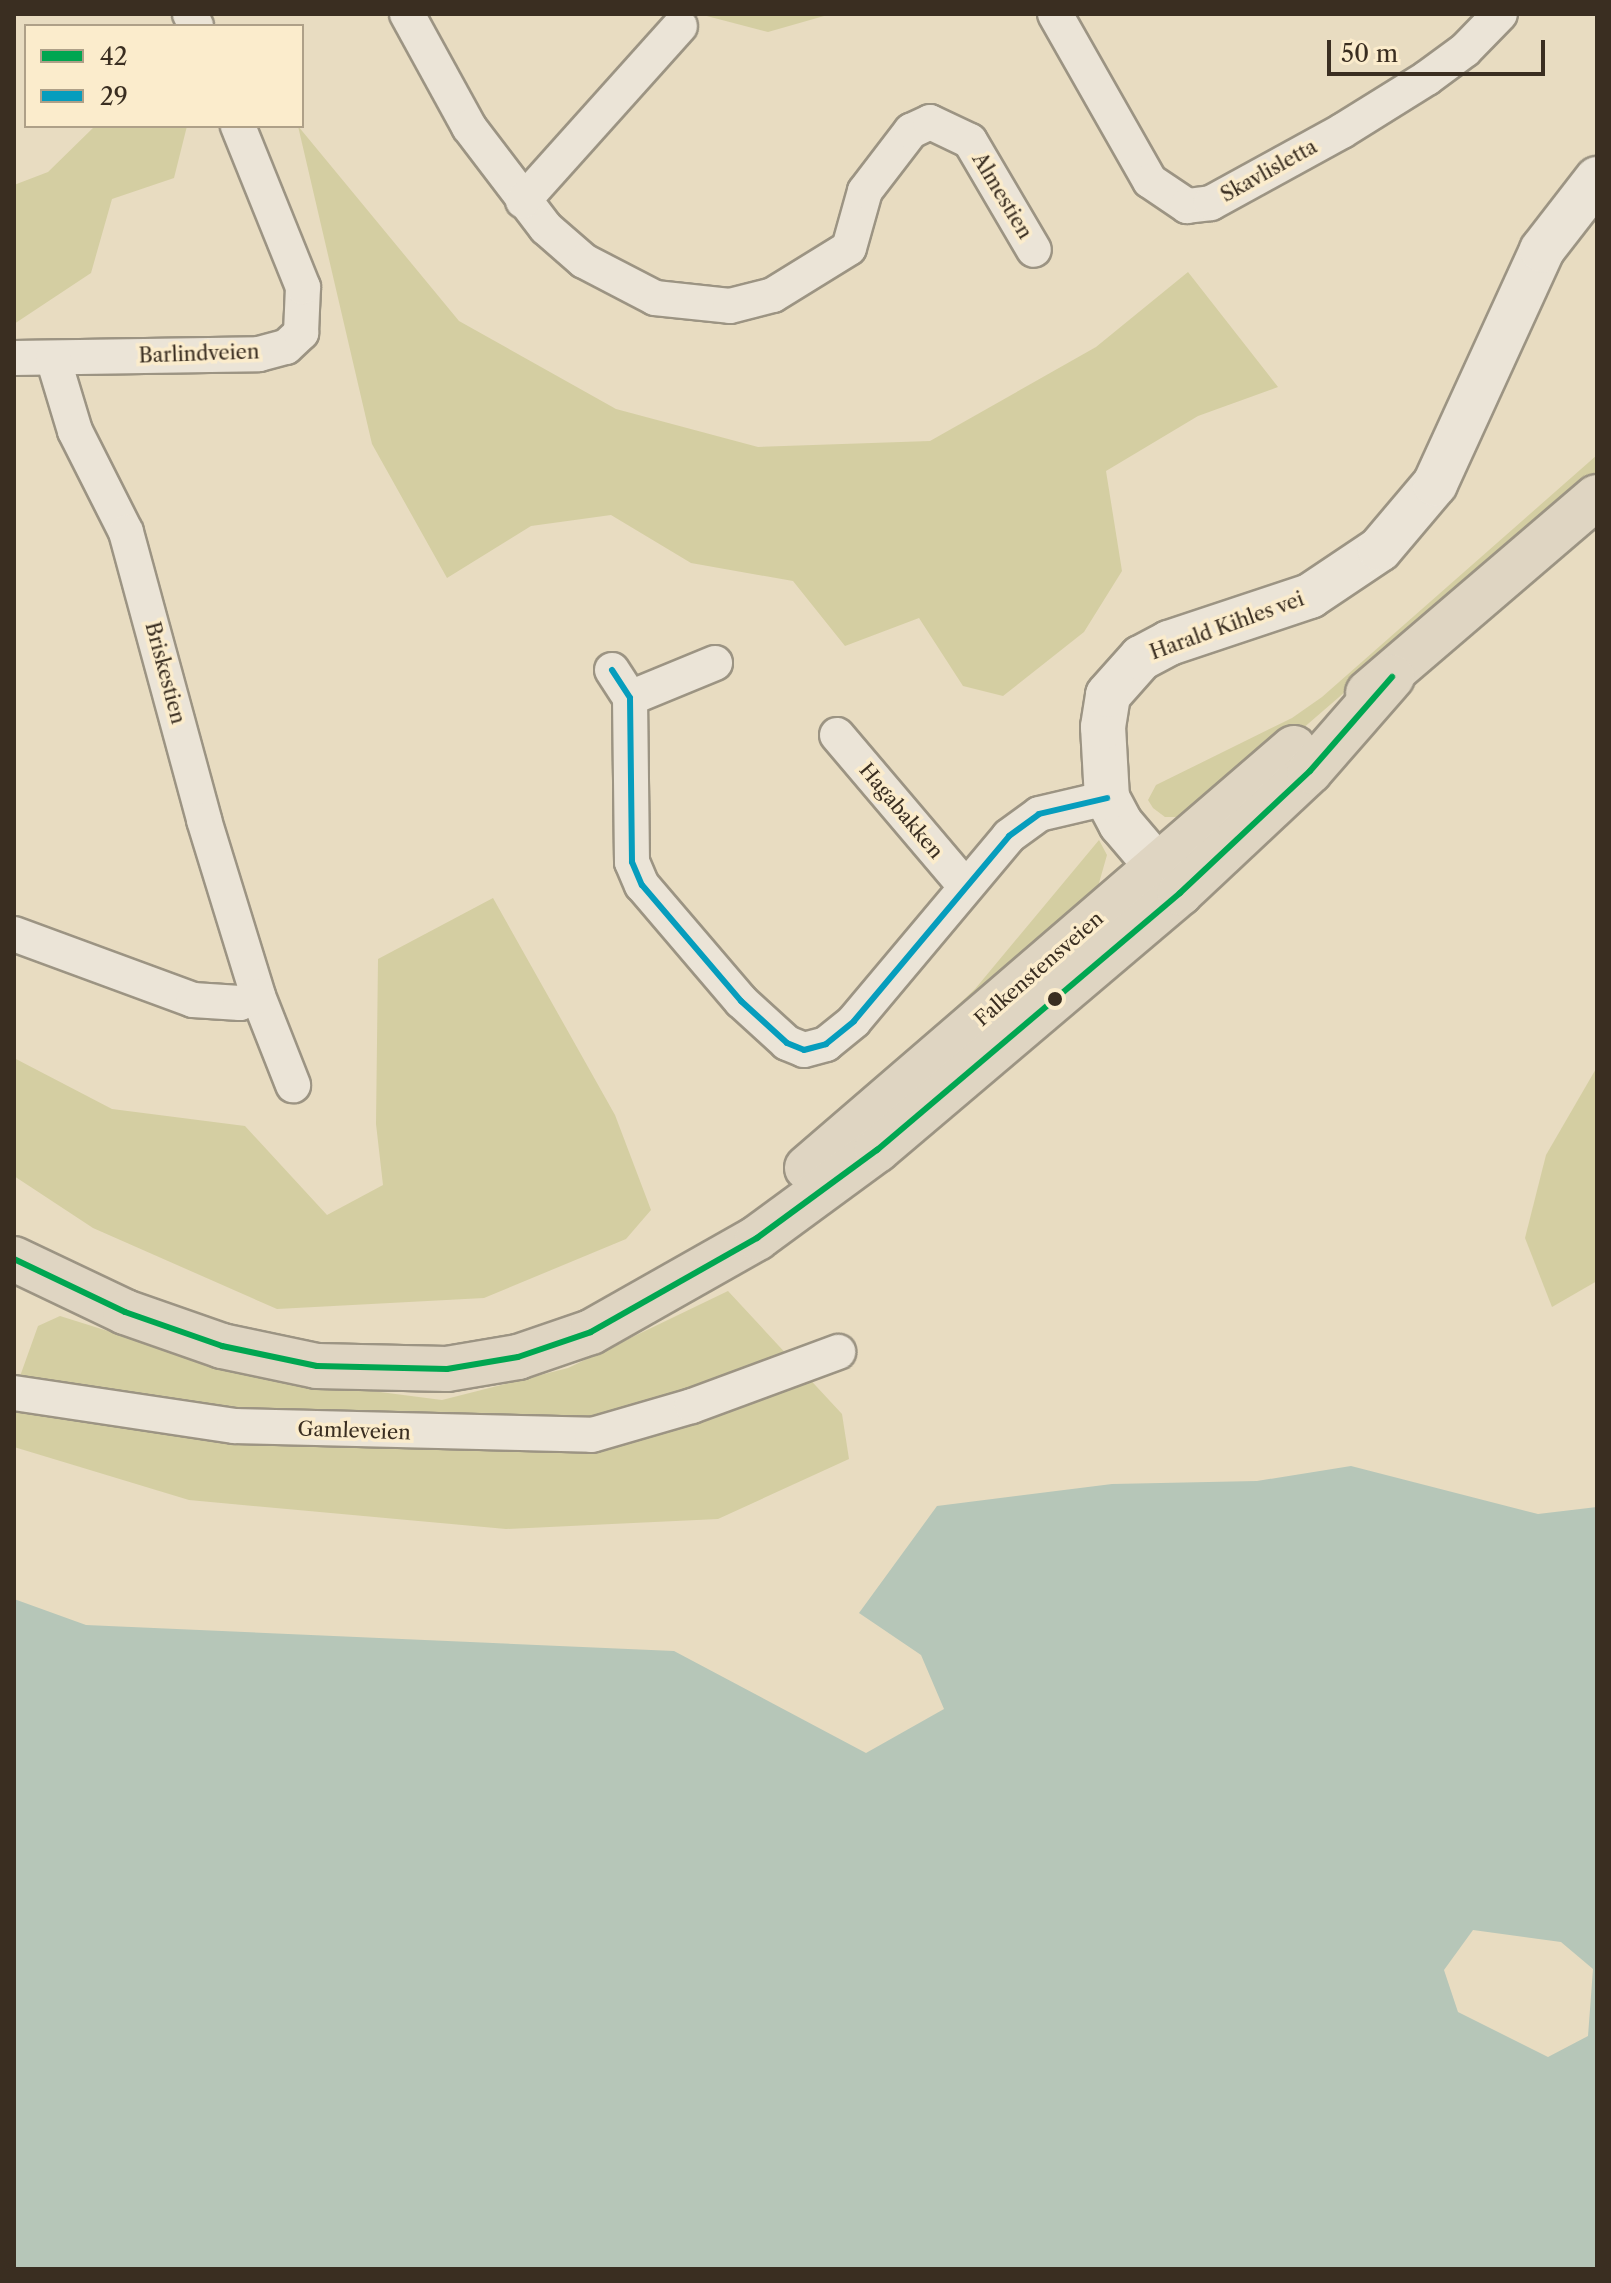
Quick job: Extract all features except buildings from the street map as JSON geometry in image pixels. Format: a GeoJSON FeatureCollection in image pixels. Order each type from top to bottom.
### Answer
{"type":"FeatureCollection","features":[{"type":"Feature","properties":{"kind":"main road","name":"Falkenstensveien"},"geometry":{"type":"LineString","coordinates":[[14,1259],[125,1312],[222,1346],[317,1366],[387,1371],[447,1369],[518,1357],[591,1332],[757,1238],[877,1150],[1169,880],[1310,771],[1392,677],[1597,497]]}},
{"type":"Feature","properties":{"kind":"street","name":"Almestien"},"geometry":{"type":"LineString","coordinates":[[407,14],[469,127],[523,201],[584,261],[622,284],[655,298],[730,306],[773,295],[849,248],[865,191],[911,131],[930,122],[970,141],[1034,250]]}},
{"type":"Feature","properties":{"kind":"street","name":"Skavlisletta"},"geometry":{"type":"LineString","coordinates":[[1055,14],[1150,181],[1187,206],[1211,203],[1342,131],[1465,50],[1500,14]]}},
{"type":"Feature","properties":{"kind":"street"},"geometry":{"type":"LineString","coordinates":[[523,201],[680,26]]}},
{"type":"Feature","properties":{"kind":"street","name":"Barlindveien"},"geometry":{"type":"LineString","coordinates":[[14,358],[259,354],[286,347],[301,333],[303,287],[239,128]]}},
{"type":"Feature","properties":{"kind":"street","name":"Harald Kihles vei"},"geometry":{"type":"LineString","coordinates":[[1169,880],[1121,824],[1107,798],[1103,727],[1108,695],[1122,673],[1169,643],[1310,596],[1380,549],[1435,484],[1542,250],[1597,179]]}},
{"type":"Feature","properties":{"kind":"street","name":"Briskestien"},"geometry":{"type":"LineString","coordinates":[[53,358],[75,431],[134,557],[204,820],[258,996],[293,1085]]}},
{"type":"Feature","properties":{"kind":"street"},"geometry":{"type":"LineString","coordinates":[[715,663],[621,684],[632,862],[642,885],[741,1001],[787,1043],[804,1050],[826,1044],[854,1021],[1009,836],[1039,814],[1107,798]]}},
{"type":"Feature","properties":{"kind":"street","name":"Hagabakken"},"geometry":{"type":"LineString","coordinates":[[837,735],[966,887]]}},
{"type":"Feature","properties":{"kind":"street"},"geometry":{"type":"LineString","coordinates":[[14,934],[193,1000],[240,1003],[258,996]]}},
{"type":"Feature","properties":{"kind":"street","name":"Gamleveien"},"geometry":{"type":"LineString","coordinates":[[14,1393],[234,1426],[528,1436],[592,1435],[692,1406],[838,1352]]}},
{"type":"Feature","properties":{"kind":"shaded area"},"geometry":{"type":"Polygon","coordinates":[[[699,14],[831,14],[768,32],[699,14]]]}},
{"type":"Feature","properties":{"kind":"shaded area"},"geometry":{"type":"Polygon","coordinates":[[[93,128],[186,128],[174,178],[112,199],[91,273],[14,324],[14,185],[48,172],[93,128]]]}},
{"type":"Feature","properties":{"kind":"shaded area"},"geometry":{"type":"Polygon","coordinates":[[[298,128],[459,321],[616,409],[758,447],[930,441],[1096,347],[1188,272],[1278,387],[1198,416],[1106,471],[1122,571],[1084,632],[1003,696],[963,686],[919,618],[845,646],[793,581],[691,563],[611,515],[531,526],[447,578],[372,444],[298,128]]]}},
{"type":"Feature","properties":{"kind":"shaded area"},"geometry":{"type":"Polygon","coordinates":[[[1597,455],[1597,474],[1227,794],[1185,817],[1165,817],[1153,808],[1148,800],[1156,785],[1292,718],[1322,697],[1597,455]]]}},
{"type":"Feature","properties":{"kind":"shaded area"},"geometry":{"type":"Polygon","coordinates":[[[1099,840],[1107,855],[1095,897],[929,1042],[929,1032],[975,989],[1099,840]]]}},
{"type":"Feature","properties":{"kind":"shaded area"},"geometry":{"type":"Polygon","coordinates":[[[493,898],[615,1115],[651,1210],[626,1239],[484,1298],[277,1309],[93,1228],[14,1176],[14,1058],[112,1109],[245,1126],[327,1215],[383,1185],[376,1124],[378,959],[493,898]]]}},
{"type":"Feature","properties":{"kind":"shaded area"},"geometry":{"type":"Polygon","coordinates":[[[1597,1067],[1597,1281],[1552,1307],[1525,1238],[1546,1155],[1597,1067]]]}},
{"type":"Feature","properties":{"kind":"shaded area"},"geometry":{"type":"Polygon","coordinates":[[[728,1291],[842,1414],[849,1459],[718,1519],[506,1529],[189,1500],[14,1447],[14,1393],[38,1326],[60,1316],[248,1375],[442,1400],[568,1368],[728,1291]]]}},
{"type":"Feature","properties":{"kind":"shaded area"},"geometry":{"type":"Polygon","coordinates":[[[1351,1466],[1538,1514],[1597,1507],[1597,2269],[14,2269],[14,1599],[86,1625],[674,1651],[866,1753],[944,1709],[921,1655],[859,1613],[937,1506],[1112,1484],[1257,1481],[1351,1466]],[[1473,1930],[1444,1970],[1458,2012],[1548,2057],[1588,2036],[1593,1969],[1561,1942],[1473,1930]]]}},
{"type":"Feature","properties":{"kind":"transit line","name":"29"},"geometry":{"type":"LineString","coordinates":[[612,670],[630,698],[632,862],[642,885],[741,1001],[787,1043],[804,1050],[826,1044],[854,1021],[1009,836],[1039,814],[1107,798]]}},
{"type":"Feature","properties":{"kind":"transit line","name":"42"},"geometry":{"type":"LineString","coordinates":[[14,1259],[125,1312],[222,1346],[317,1366],[447,1369],[518,1357],[591,1332],[757,1238],[877,1150],[1180,893],[1310,771],[1392,677]]}}]}
